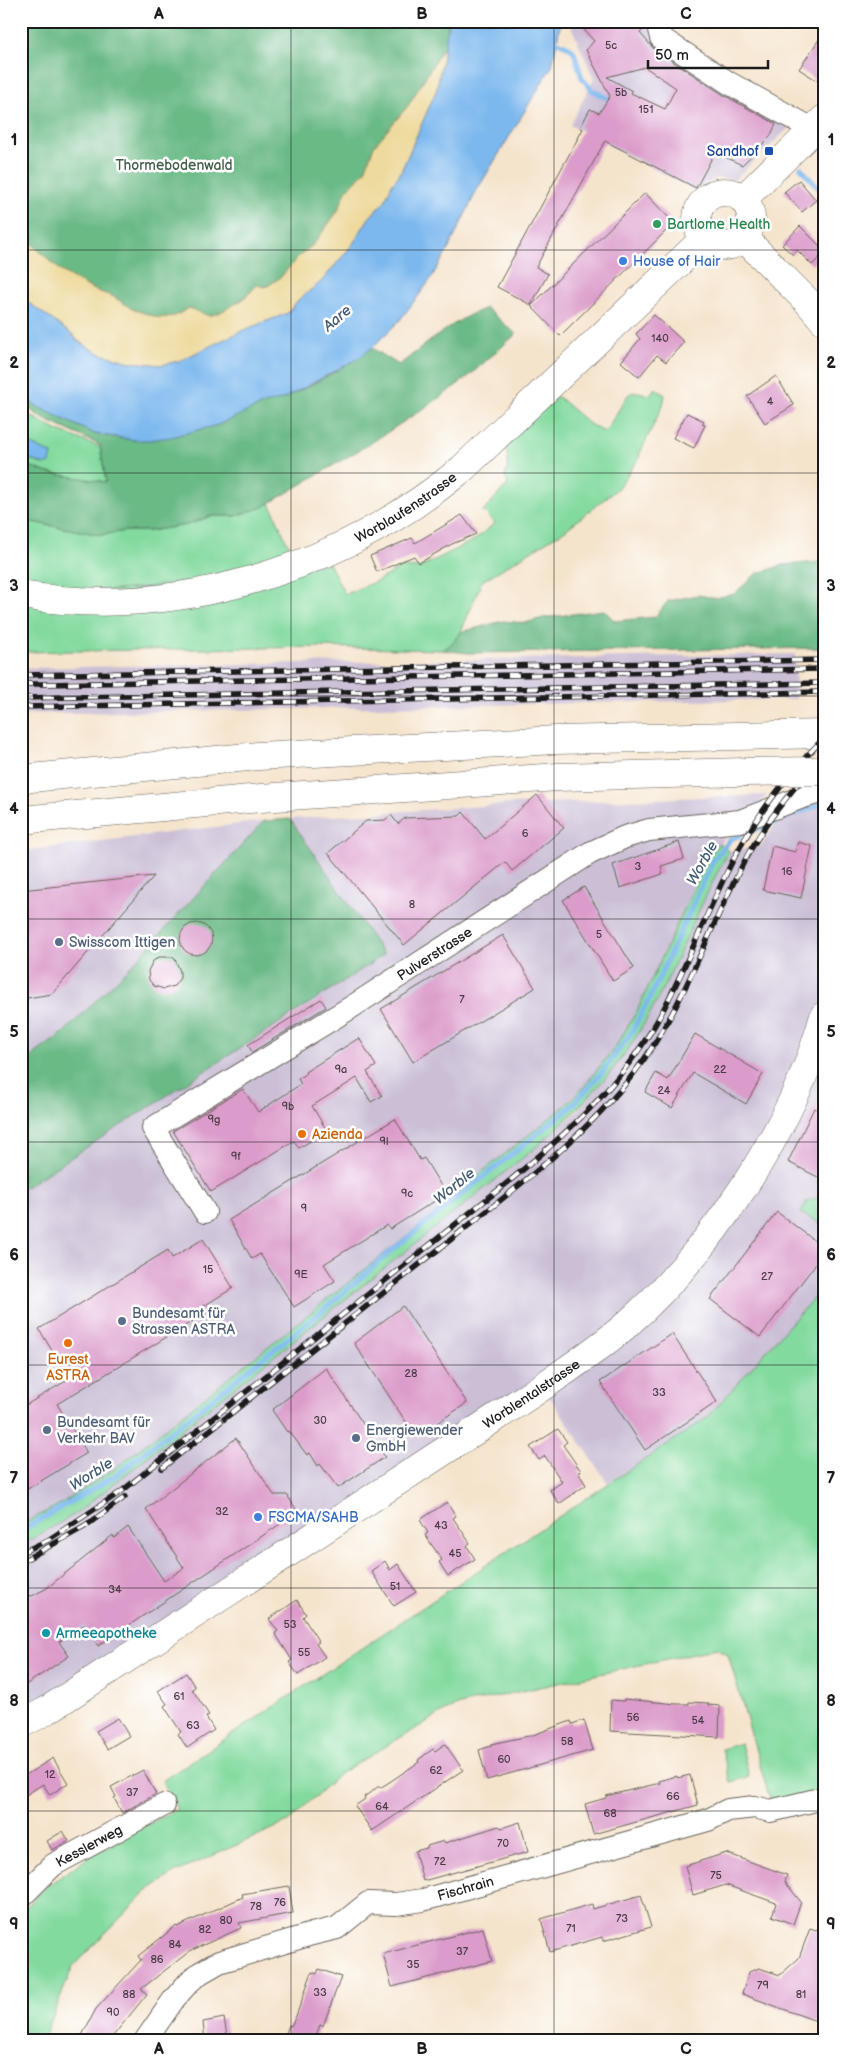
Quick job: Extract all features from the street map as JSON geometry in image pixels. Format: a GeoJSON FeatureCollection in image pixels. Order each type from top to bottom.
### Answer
{"type":"FeatureCollection","features":[{"type":"Feature","properties":{"kind":"main road"},"geometry":{"type":"LineString","coordinates":[[743,199],[819,124]]}},
{"type":"Feature","properties":{"kind":"main road"},"geometry":{"type":"LineString","coordinates":[[721,192],[729,192],[743,199],[748,206],[751,222],[744,238],[729,246],[720,246],[705,238],[697,223],[698,214],[704,200],[721,192]]}},
{"type":"Feature","properties":{"kind":"main road","name":"Worblaufenstrasse"},"geometry":{"type":"LineString","coordinates":[[21,595],[88,601],[134,600],[178,596],[232,586],[283,571],[360,538],[421,501],[462,469],[705,238]]}},
{"type":"Feature","properties":{"kind":"main road"},"geometry":{"type":"LineString","coordinates":[[744,238],[824,320]]}},
{"type":"Feature","properties":{"kind":"main road"},"geometry":{"type":"LineString","coordinates":[[21,779],[258,756],[565,740],[824,734]]}},
{"type":"Feature","properties":{"kind":"main road"},"geometry":{"type":"LineString","coordinates":[[21,820],[261,798],[558,777],[824,771]]}},
{"type":"Feature","properties":{"kind":"main road","name":"Worblentalstrasse"},"geometry":{"type":"LineString","coordinates":[[22,1727],[540,1388],[593,1351],[624,1326],[685,1265],[713,1231],[752,1173],[794,1094],[809,1060],[824,1016]]}},
{"type":"Feature","properties":{"kind":"street"},"geometry":{"type":"LineString","coordinates":[[657,21],[661,38],[729,83],[819,124]]}},
{"type":"Feature","properties":{"kind":"street","name":"Pulverstrasse"},"geometry":{"type":"LineString","coordinates":[[205,1212],[153,1128],[350,1008],[590,853],[649,830],[740,821],[824,791]]}},
{"type":"Feature","properties":{"kind":"street","name":"Fischrain"},"geometry":{"type":"LineString","coordinates":[[145,2041],[174,1999],[200,1973],[219,1962],[243,1954],[337,1928],[368,1903],[396,1904],[423,1900],[708,1820],[728,1810],[755,1807],[770,1811],[824,1798]]}},
{"type":"Feature","properties":{"kind":"street","name":"Kesslerweg"},"geometry":{"type":"LineString","coordinates":[[21,1897],[53,1865],[164,1805]]}},
{"type":"Feature","properties":{"kind":"shaded area"},"geometry":{"type":"Polygon","coordinates":[[[572,21],[660,21],[657,41],[791,126],[734,180],[717,178],[694,190],[570,125],[594,79],[572,28],[572,21]]]}},
{"type":"Feature","properties":{"kind":"shaded area"},"geometry":{"type":"Polygon","coordinates":[[[795,654],[796,699],[21,714],[21,668],[795,654]]]}},
{"type":"Feature","properties":{"kind":"shaded area"},"geometry":{"type":"Polygon","coordinates":[[[824,785],[824,1196],[807,1201],[802,1212],[824,1225],[824,1286],[707,1418],[608,1483],[538,1380],[104,1662],[21,1709],[21,1545],[44,1533],[116,1482],[534,1149],[575,1113],[601,1084],[630,1045],[729,851],[760,847],[796,794],[824,785]]]}},
{"type":"Feature","properties":{"kind":"shaded area"},"geometry":{"type":"Polygon","coordinates":[[[767,795],[747,820],[719,843],[708,858],[637,1011],[616,1046],[582,1089],[565,1106],[467,1184],[454,1198],[116,1468],[62,1503],[21,1525],[21,1190],[384,955],[290,819],[513,804],[767,795]]]}},
{"type":"Feature","properties":{"kind":"shaded area"},"geometry":{"type":"Polygon","coordinates":[[[264,821],[130,967],[63,1033],[21,1064],[21,851],[264,821]]]}},
{"type":"Feature","properties":{"kind":"green space","name":"Thormebodenwald"},"geometry":{"type":"Polygon","coordinates":[[[21,21],[449,21],[445,45],[408,106],[374,146],[365,171],[346,191],[338,211],[313,245],[298,257],[281,277],[268,286],[254,287],[240,301],[219,313],[206,316],[189,308],[175,316],[159,318],[132,309],[114,297],[92,289],[61,271],[21,234],[21,21]]]}},
{"type":"Feature","properties":{"kind":"green space"},"geometry":{"type":"Polygon","coordinates":[[[486,308],[516,334],[469,376],[435,401],[371,443],[263,507],[236,516],[211,516],[187,525],[149,531],[126,531],[101,535],[21,520],[21,463],[48,473],[106,482],[100,445],[44,419],[21,403],[21,396],[40,408],[95,434],[134,440],[218,425],[264,404],[283,399],[309,386],[372,348],[399,365],[451,326],[486,308]]]}},
{"type":"Feature","properties":{"kind":"green space"},"geometry":{"type":"Polygon","coordinates":[[[655,388],[665,395],[663,405],[639,455],[640,457],[617,489],[564,531],[482,581],[461,632],[450,646],[442,650],[318,647],[21,652],[21,603],[329,563],[345,594],[377,581],[402,567],[419,568],[476,539],[495,523],[483,511],[508,484],[505,477],[508,464],[506,444],[557,396],[591,425],[605,432],[628,395],[633,392],[639,392],[649,396],[655,388]]]}},
{"type":"Feature","properties":{"kind":"green space"},"geometry":{"type":"Polygon","coordinates":[[[21,410],[56,430],[100,447],[106,482],[48,473],[21,463],[21,455],[44,465],[52,455],[21,440],[21,410]]]}},
{"type":"Feature","properties":{"kind":"green space"},"geometry":{"type":"Polygon","coordinates":[[[270,503],[286,540],[300,563],[231,585],[21,594],[21,520],[101,535],[126,531],[149,531],[187,525],[211,516],[236,516],[270,503]]]}},
{"type":"Feature","properties":{"kind":"green space"},"geometry":{"type":"Polygon","coordinates":[[[824,563],[824,648],[468,653],[442,650],[450,645],[461,632],[503,621],[525,623],[543,618],[604,610],[615,621],[655,617],[668,601],[698,595],[715,598],[734,594],[756,574],[783,565],[824,563]]]}},
{"type":"Feature","properties":{"kind":"green space"},"geometry":{"type":"Polygon","coordinates":[[[290,819],[384,955],[21,1190],[21,1064],[63,1033],[130,967],[264,821],[290,819]]]}},
{"type":"Feature","properties":{"kind":"green space"},"geometry":{"type":"Polygon","coordinates":[[[719,843],[729,851],[658,999],[645,1023],[620,1060],[573,1113],[534,1149],[77,1513],[21,1545],[21,1525],[62,1503],[116,1468],[454,1198],[467,1184],[565,1106],[582,1089],[616,1046],[637,1011],[708,858],[719,843]]]}},
{"type":"Feature","properties":{"kind":"green space"},"geometry":{"type":"Polygon","coordinates":[[[824,1196],[824,1225],[801,1213],[807,1201],[824,1196]]]}},
{"type":"Feature","properties":{"kind":"green space"},"geometry":{"type":"Polygon","coordinates":[[[824,1286],[824,1793],[770,1800],[728,1654],[717,1648],[463,1704],[447,1710],[339,1774],[288,1822],[174,1873],[146,1892],[73,1966],[43,2041],[35,2040],[28,2035],[21,2027],[21,1913],[44,1888],[90,1856],[177,1809],[162,1781],[707,1418],[824,1286]]]}},
{"type":"Feature","properties":{"kind":"green space"},"geometry":{"type":"Polygon","coordinates":[[[741,1743],[749,1777],[730,1782],[722,1749],[741,1743]]]}},
{"type":"Feature","properties":{"kind":"sand"},"geometry":{"type":"Polygon","coordinates":[[[445,45],[437,89],[400,174],[392,184],[385,201],[369,218],[353,244],[321,282],[298,300],[288,313],[244,330],[179,361],[161,365],[130,362],[98,353],[77,340],[21,297],[21,234],[61,271],[92,289],[114,297],[132,309],[159,318],[175,316],[189,308],[209,316],[219,313],[244,299],[257,285],[268,286],[281,277],[298,257],[313,245],[338,211],[346,191],[365,171],[374,146],[408,106],[445,45]]]}},
{"type":"Feature","properties":{"kind":"water","name":"Aare"},"geometry":{"type":"Polygon","coordinates":[[[449,21],[561,21],[552,66],[477,190],[447,252],[428,283],[400,320],[372,348],[357,359],[283,399],[264,404],[218,425],[171,437],[150,440],[134,440],[95,434],[40,408],[21,396],[21,297],[74,336],[77,341],[98,353],[130,362],[161,365],[179,361],[244,330],[288,313],[298,300],[321,282],[353,244],[369,218],[385,201],[392,184],[400,174],[437,89],[449,21]]]}},
{"type":"Feature","properties":{"kind":"water"},"geometry":{"type":"Polygon","coordinates":[[[21,440],[52,454],[50,463],[44,465],[21,455],[21,440]]]}},
{"type":"Feature","properties":{"kind":"building"},"geometry":{"type":"Polygon","coordinates":[[[583,21],[644,21],[645,28],[640,33],[654,49],[722,94],[776,124],[770,137],[742,165],[715,152],[696,188],[605,141],[536,267],[548,274],[531,305],[497,287],[583,129],[580,128],[590,109],[599,113],[610,96],[586,50],[594,41],[585,31],[583,21]],[[645,67],[607,77],[632,91],[631,93],[665,109],[676,88],[645,67]]]}},
{"type":"Feature","properties":{"kind":"building"},"geometry":{"type":"Polygon","coordinates":[[[824,32],[824,85],[799,69],[824,32]]]}},
{"type":"Feature","properties":{"kind":"building"},"geometry":{"type":"Polygon","coordinates":[[[799,180],[816,200],[802,212],[784,192],[799,180]]]}},
{"type":"Feature","properties":{"kind":"building"},"geometry":{"type":"Polygon","coordinates":[[[645,193],[674,223],[560,336],[531,306],[645,193]]]}},
{"type":"Feature","properties":{"kind":"building"},"geometry":{"type":"Polygon","coordinates":[[[800,226],[824,250],[824,253],[812,265],[797,250],[793,255],[782,245],[800,226]]]}},
{"type":"Feature","properties":{"kind":"building"},"geometry":{"type":"Polygon","coordinates":[[[654,315],[684,342],[666,362],[657,355],[639,377],[621,362],[640,339],[636,334],[654,315]]]}},
{"type":"Feature","properties":{"kind":"building"},"geometry":{"type":"Polygon","coordinates":[[[776,376],[794,405],[765,423],[747,396],[776,376]]]}},
{"type":"Feature","properties":{"kind":"building"},"geometry":{"type":"Polygon","coordinates":[[[687,413],[704,421],[702,424],[705,425],[694,448],[673,438],[687,413]]]}},
{"type":"Feature","properties":{"kind":"building"},"geometry":{"type":"Polygon","coordinates":[[[462,515],[476,534],[452,544],[419,563],[414,556],[377,572],[370,556],[412,538],[415,543],[462,515]]]}},
{"type":"Feature","properties":{"kind":"building"},"geometry":{"type":"Polygon","coordinates":[[[537,795],[564,828],[512,871],[505,862],[404,945],[328,853],[366,821],[385,820],[391,815],[398,824],[405,818],[459,816],[463,812],[485,839],[537,795]]]}},
{"type":"Feature","properties":{"kind":"building"},"geometry":{"type":"Polygon","coordinates":[[[679,842],[684,859],[661,866],[663,874],[620,888],[613,865],[679,842]]]}},
{"type":"Feature","properties":{"kind":"building"},"geometry":{"type":"Polygon","coordinates":[[[798,842],[812,846],[801,898],[763,890],[772,846],[795,852],[798,842]]]}},
{"type":"Feature","properties":{"kind":"building","name":"Swisscom Ittigen"},"geometry":{"type":"Polygon","coordinates":[[[154,876],[52,994],[21,999],[21,890],[154,876]]]}},
{"type":"Feature","properties":{"kind":"building"},"geometry":{"type":"Polygon","coordinates":[[[584,887],[634,968],[613,981],[563,900],[584,887]]]}},
{"type":"Feature","properties":{"kind":"building"},"geometry":{"type":"Polygon","coordinates":[[[196,923],[207,928],[212,939],[207,950],[196,955],[185,950],[180,939],[185,928],[196,923]]]}},
{"type":"Feature","properties":{"kind":"building"},"geometry":{"type":"Polygon","coordinates":[[[503,935],[535,988],[413,1062],[381,1009],[503,935]]]}},
{"type":"Feature","properties":{"kind":"building"},"geometry":{"type":"Polygon","coordinates":[[[159,957],[174,957],[180,971],[180,978],[174,986],[164,989],[154,986],[149,980],[148,971],[153,961],[159,957]]]}},
{"type":"Feature","properties":{"kind":"building"},"geometry":{"type":"Polygon","coordinates":[[[321,999],[326,1007],[252,1052],[248,1045],[321,999]]]}},
{"type":"Feature","properties":{"kind":"building"},"geometry":{"type":"Polygon","coordinates":[[[695,1034],[763,1074],[746,1104],[693,1073],[672,1108],[645,1092],[656,1073],[668,1080],[695,1034]]]}},
{"type":"Feature","properties":{"kind":"building"},"geometry":{"type":"Polygon","coordinates":[[[359,1038],[376,1066],[367,1072],[382,1096],[371,1102],[357,1078],[312,1106],[327,1131],[299,1148],[294,1141],[211,1192],[173,1131],[243,1089],[258,1112],[301,1084],[298,1079],[306,1074],[305,1072],[359,1038]]]}},
{"type":"Feature","properties":{"kind":"building"},"geometry":{"type":"Polygon","coordinates":[[[814,1108],[824,1113],[824,1180],[788,1162],[814,1108]]]}},
{"type":"Feature","properties":{"kind":"building"},"geometry":{"type":"Polygon","coordinates":[[[395,1119],[420,1160],[424,1158],[446,1194],[390,1229],[387,1225],[324,1264],[335,1281],[294,1307],[260,1254],[252,1259],[229,1220],[395,1119]]]}},
{"type":"Feature","properties":{"kind":"building"},"geometry":{"type":"Polygon","coordinates":[[[777,1212],[824,1248],[824,1253],[760,1337],[710,1299],[777,1212]]]}},
{"type":"Feature","properties":{"kind":"building","name":"Bundesamt für Strassen ASTRA"},"geometry":{"type":"Polygon","coordinates":[[[203,1239],[233,1288],[202,1307],[206,1313],[57,1404],[87,1453],[21,1493],[21,1408],[69,1379],[39,1329],[168,1250],[172,1258],[203,1239]]]}},
{"type":"Feature","properties":{"kind":"building"},"geometry":{"type":"Polygon","coordinates":[[[403,1306],[467,1403],[416,1437],[354,1343],[403,1306]]]}},
{"type":"Feature","properties":{"kind":"building"},"geometry":{"type":"Polygon","coordinates":[[[672,1334],[717,1402],[645,1450],[600,1382],[672,1334]]]}},
{"type":"Feature","properties":{"kind":"building"},"geometry":{"type":"Polygon","coordinates":[[[326,1368],[385,1457],[338,1488],[320,1464],[318,1466],[310,1453],[307,1455],[289,1431],[287,1432],[272,1410],[326,1368]]]}},
{"type":"Feature","properties":{"kind":"building"},"geometry":{"type":"Polygon","coordinates":[[[558,1429],[567,1442],[563,1445],[581,1471],[578,1472],[586,1485],[559,1504],[550,1490],[562,1482],[545,1456],[539,1460],[530,1447],[558,1429]]]}},
{"type":"Feature","properties":{"kind":"building"},"geometry":{"type":"Polygon","coordinates":[[[236,1438],[274,1495],[287,1495],[298,1512],[98,1646],[84,1625],[59,1642],[69,1656],[21,1688],[21,1594],[32,1596],[47,1588],[113,1535],[114,1538],[128,1527],[164,1581],[184,1568],[146,1509],[236,1438]]]}},
{"type":"Feature","properties":{"kind":"building"},"geometry":{"type":"Polygon","coordinates":[[[447,1502],[456,1516],[453,1518],[470,1543],[467,1546],[475,1559],[448,1576],[439,1562],[442,1560],[425,1535],[428,1533],[420,1520],[447,1502]]]}},
{"type":"Feature","properties":{"kind":"building"},"geometry":{"type":"Polygon","coordinates":[[[385,1561],[390,1570],[398,1564],[416,1592],[394,1606],[371,1571],[385,1561]]]}},
{"type":"Feature","properties":{"kind":"building"},"geometry":{"type":"Polygon","coordinates":[[[297,1600],[306,1614],[303,1617],[319,1642],[316,1644],[325,1657],[298,1675],[289,1662],[292,1660],[275,1633],[278,1631],[269,1619],[297,1600]]]}},
{"type":"Feature","properties":{"kind":"building"},"geometry":{"type":"Polygon","coordinates":[[[186,1673],[195,1687],[192,1689],[209,1715],[206,1717],[214,1730],[187,1748],[178,1734],[181,1732],[164,1706],[167,1704],[158,1691],[186,1673]]]}},
{"type":"Feature","properties":{"kind":"building"},"geometry":{"type":"Polygon","coordinates":[[[624,1699],[677,1704],[689,1704],[689,1702],[708,1703],[708,1705],[720,1706],[719,1737],[610,1731],[611,1700],[624,1701],[624,1699]]]}},
{"type":"Feature","properties":{"kind":"building"},"geometry":{"type":"Polygon","coordinates":[[[118,1718],[129,1736],[107,1749],[96,1731],[118,1718]]]}},
{"type":"Feature","properties":{"kind":"building"},"geometry":{"type":"Polygon","coordinates":[[[584,1720],[593,1750],[487,1780],[479,1750],[491,1746],[491,1744],[533,1735],[571,1721],[572,1724],[584,1720]]]}},
{"type":"Feature","properties":{"kind":"building"},"geometry":{"type":"Polygon","coordinates":[[[445,1744],[463,1770],[372,1831],[355,1806],[379,1786],[380,1788],[419,1762],[418,1760],[433,1749],[435,1751],[445,1744]]]}},
{"type":"Feature","properties":{"kind":"building"},"geometry":{"type":"Polygon","coordinates":[[[53,1758],[68,1783],[50,1795],[43,1784],[21,1798],[21,1778],[53,1758]]]}},
{"type":"Feature","properties":{"kind":"building"},"geometry":{"type":"Polygon","coordinates":[[[143,1770],[156,1794],[122,1813],[114,1798],[116,1797],[111,1787],[143,1770]]]}},
{"type":"Feature","properties":{"kind":"building"},"geometry":{"type":"Polygon","coordinates":[[[690,1775],[698,1805],[593,1834],[585,1804],[606,1798],[606,1796],[660,1783],[659,1781],[677,1776],[677,1778],[690,1775]]]}},
{"type":"Feature","properties":{"kind":"building"},"geometry":{"type":"Polygon","coordinates":[[[520,1822],[528,1852],[423,1881],[415,1851],[444,1841],[445,1843],[499,1826],[501,1828],[520,1822]]]}},
{"type":"Feature","properties":{"kind":"building"},"geometry":{"type":"Polygon","coordinates":[[[63,1831],[69,1841],[52,1850],[47,1841],[63,1831]]]}},
{"type":"Feature","properties":{"kind":"building"},"geometry":{"type":"Polygon","coordinates":[[[726,1853],[787,1875],[785,1882],[801,1902],[793,1924],[772,1916],[776,1903],[726,1885],[693,1895],[685,1866],[726,1853]]]}},
{"type":"Feature","properties":{"kind":"building"},"geometry":{"type":"Polygon","coordinates":[[[289,1886],[293,1913],[239,1923],[241,1928],[190,1951],[141,1989],[147,1994],[109,2041],[79,2041],[96,2009],[141,1960],[138,1956],[176,1926],[243,1897],[242,1894],[289,1886]]]}},
{"type":"Feature","properties":{"kind":"building"},"geometry":{"type":"Polygon","coordinates":[[[641,1895],[651,1927],[603,1941],[602,1937],[550,1952],[541,1919],[592,1904],[593,1909],[641,1895]]]}},
{"type":"Feature","properties":{"kind":"building"},"geometry":{"type":"Polygon","coordinates":[[[824,1923],[824,2007],[819,2022],[742,1994],[749,1972],[759,1968],[780,1975],[799,1958],[810,1928],[816,1930],[824,1923]]]}},
{"type":"Feature","properties":{"kind":"building"},"geometry":{"type":"Polygon","coordinates":[[[483,1928],[492,1961],[392,1987],[383,1954],[483,1928]]]}},
{"type":"Feature","properties":{"kind":"building"},"geometry":{"type":"Polygon","coordinates":[[[319,1969],[341,1977],[323,2026],[320,2025],[314,2041],[283,2041],[289,2025],[291,2026],[296,2016],[312,1972],[317,1974],[319,1969]]]}},
{"type":"Feature","properties":{"kind":"building"},"geometry":{"type":"Polygon","coordinates":[[[224,2018],[228,2041],[205,2041],[203,2022],[224,2018]]]}},
{"type":"Feature","properties":{"kind":"waterway","name":"Worble"},"geometry":{"type":"LineString","coordinates":[[552,39],[569,47],[574,52],[582,78],[592,90],[612,101]]}},
{"type":"Feature","properties":{"kind":"waterway","name":"Worble"},"geometry":{"type":"LineString","coordinates":[[801,168],[824,195]]}},
{"type":"Feature","properties":{"kind":"waterway","name":"Worble"},"geometry":{"type":"LineString","coordinates":[[21,1531],[115,1476],[321,1312],[395,1248],[572,1106],[604,1070],[629,1036],[647,1004],[714,859],[731,839],[824,803]]}},
{"type":"Feature","properties":{"kind":"railway"},"geometry":{"type":"LineString","coordinates":[[21,675],[824,660]]}},
{"type":"Feature","properties":{"kind":"railway"},"geometry":{"type":"LineString","coordinates":[[46,684],[824,669]]}},
{"type":"Feature","properties":{"kind":"railway"},"geometry":{"type":"LineString","coordinates":[[21,698],[824,683]]}},
{"type":"Feature","properties":{"kind":"railway"},"geometry":{"type":"LineString","coordinates":[[21,684],[52,684]]}},
{"type":"Feature","properties":{"kind":"railway"},"geometry":{"type":"LineString","coordinates":[[21,707],[824,692]]}},
{"type":"Feature","properties":{"kind":"railway"},"geometry":{"type":"LineString","coordinates":[[21,1553],[48,1540],[122,1491],[507,1183],[589,1110],[625,1069],[656,1023],[678,980],[717,892],[757,819],[778,790],[824,738]]}},
{"type":"Feature","properties":{"kind":"railway"},"geometry":{"type":"LineString","coordinates":[[162,1468],[542,1167],[613,1098],[634,1073],[668,1020],[751,849],[785,800],[824,755]]}},
{"type":"Feature","properties":{"kind":"railway"},"geometry":{"type":"LineString","coordinates":[[21,1562],[84,1527],[125,1497]]}},
{"type":"Feature","properties":{"kind":"place","name":"Sandhof"},"geometry":{"type":"Point","coordinates":[769,151]}},
{"type":"Feature","properties":{"kind":"place","name":"Bartlome Health"},"geometry":{"type":"Point","coordinates":[657,224]}},
{"type":"Feature","properties":{"kind":"place","name":"House of Hair"},"geometry":{"type":"Point","coordinates":[623,261]}},
{"type":"Feature","properties":{"kind":"place","name":"Swisscom Ittigen"},"geometry":{"type":"Point","coordinates":[59,942]}},
{"type":"Feature","properties":{"kind":"place","name":"Azienda"},"geometry":{"type":"Point","coordinates":[302,1134]}},
{"type":"Feature","properties":{"kind":"place","name":"Bundesamt für Strassen ASTRA"},"geometry":{"type":"Point","coordinates":[122,1321]}},
{"type":"Feature","properties":{"kind":"place","name":"Eurest ASTRA"},"geometry":{"type":"Point","coordinates":[68,1343]}},
{"type":"Feature","properties":{"kind":"place","name":"Bundesamt für Verkehr BAV"},"geometry":{"type":"Point","coordinates":[47,1430]}},
{"type":"Feature","properties":{"kind":"place","name":"Energiewender GmbH"},"geometry":{"type":"Point","coordinates":[356,1438]}},
{"type":"Feature","properties":{"kind":"place","name":"FSCMA/SAHB"},"geometry":{"type":"Point","coordinates":[258,1517]}},
{"type":"Feature","properties":{"kind":"place","name":"Armeeapotheke"},"geometry":{"type":"Point","coordinates":[46,1633]}}]}
